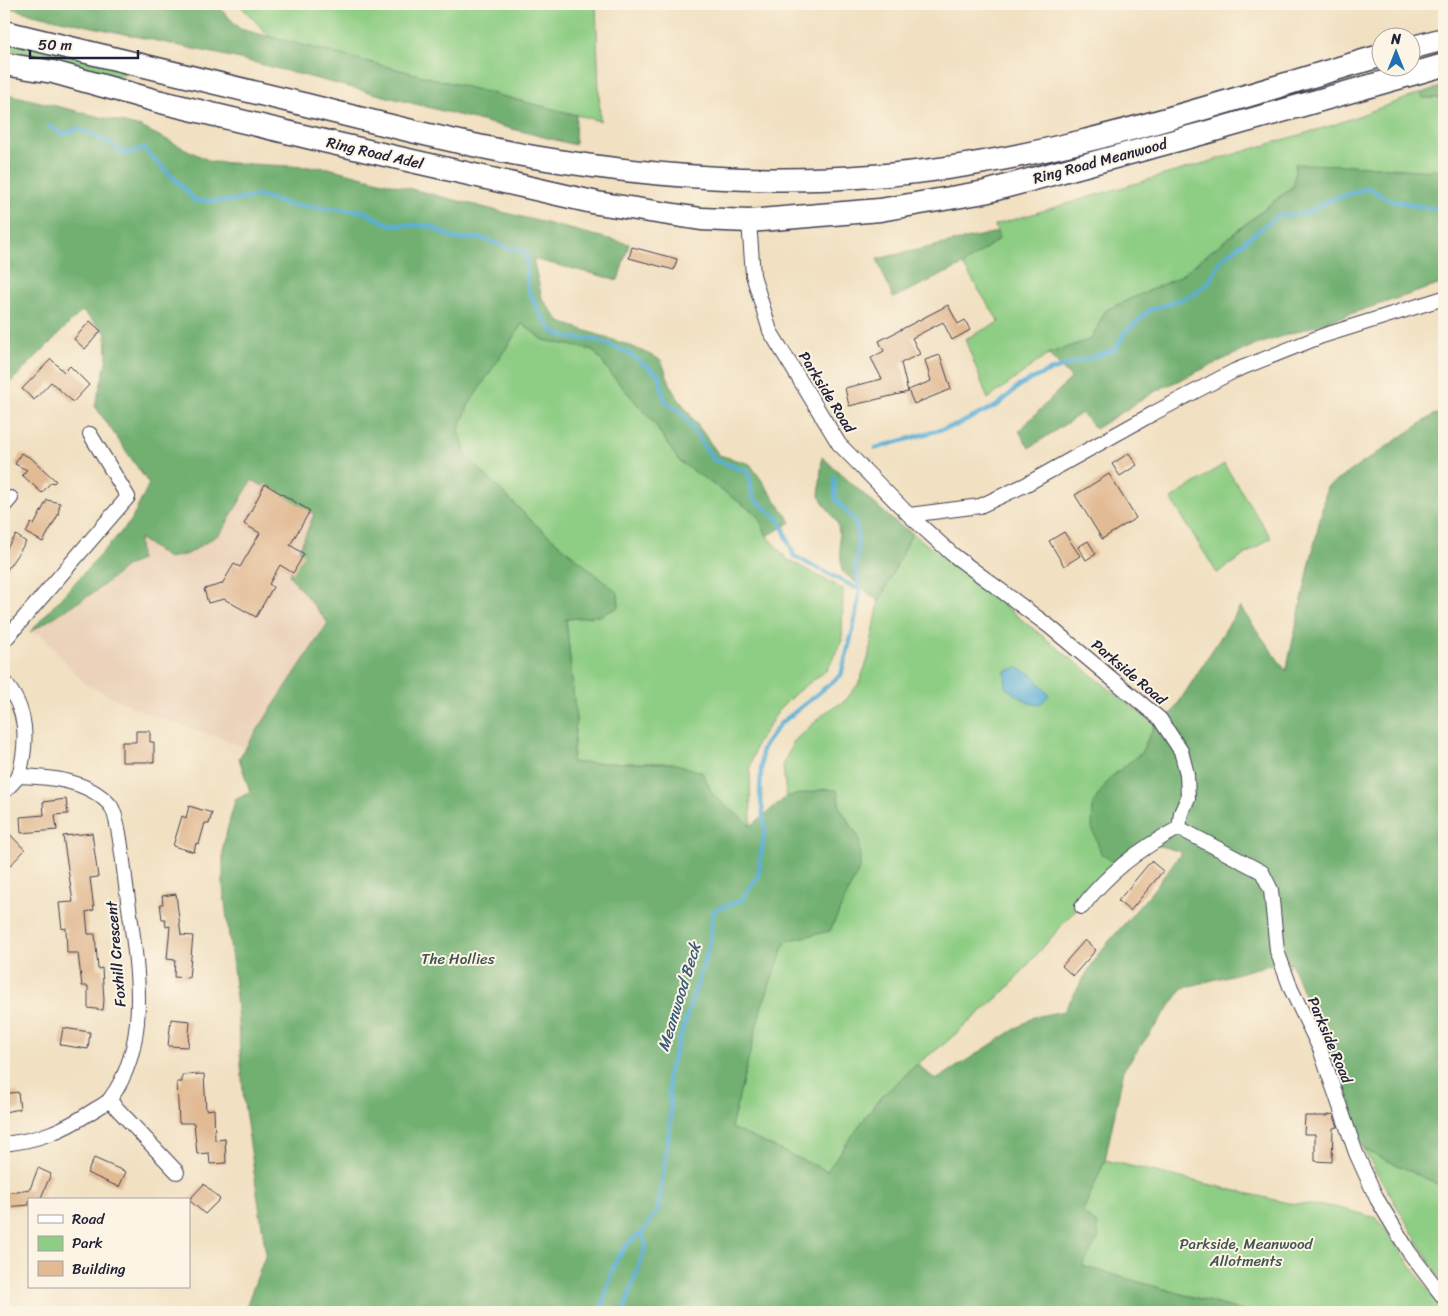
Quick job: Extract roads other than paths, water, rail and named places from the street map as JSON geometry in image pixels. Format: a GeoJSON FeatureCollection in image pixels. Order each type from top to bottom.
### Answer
{"type":"FeatureCollection","features":[{"type":"Feature","properties":{"kind":"highway","name":"Ring Road Adel"},"geometry":{"type":"LineString","coordinates":[[4,32],[391,126],[532,157],[658,174],[722,178]]}},
{"type":"Feature","properties":{"kind":"highway"},"geometry":{"type":"LineString","coordinates":[[1420,45],[1444,39]]}},
{"type":"Feature","properties":{"kind":"highway","name":"Ring Road Meanwood"},"geometry":{"type":"LineString","coordinates":[[722,178],[871,176],[980,163],[1048,151],[1370,59]]}},
{"type":"Feature","properties":{"kind":"highway","name":"Ring Road Adel"},"geometry":{"type":"LineString","coordinates":[[4,64],[53,72],[157,101],[314,139],[597,203],[701,219],[749,221]]}},
{"type":"Feature","properties":{"kind":"highway","name":"Ring Road Meanwood"},"geometry":{"type":"LineString","coordinates":[[749,221],[880,210],[985,192],[1444,65]]}},
{"type":"Feature","properties":{"kind":"street","name":"Parkside Road"},"geometry":{"type":"LineString","coordinates":[[749,221],[753,275],[770,331],[839,444],[909,515],[959,559],[1050,627],[1160,719],[1181,751],[1187,774],[1188,798],[1181,813],[1179,828],[1262,872],[1271,890],[1277,951],[1291,988],[1320,1049],[1356,1153],[1377,1199],[1409,1252],[1444,1298]]}},
{"type":"Feature","properties":{"kind":"street"},"geometry":{"type":"LineString","coordinates":[[909,515],[980,506],[1025,485],[1234,371],[1322,336],[1444,298]]}},
{"type":"Feature","properties":{"kind":"street"},"geometry":{"type":"LineString","coordinates":[[4,641],[128,497],[90,434]]}},
{"type":"Feature","properties":{"kind":"street"},"geometry":{"type":"LineString","coordinates":[[4,682],[13,692],[23,714],[26,740],[19,776],[4,792]]}},
{"type":"Feature","properties":{"kind":"street","name":"Foxhill Crescent"},"geometry":{"type":"LineString","coordinates":[[4,1144],[33,1140],[68,1127],[109,1100],[125,1071],[137,1036],[138,1006],[130,919],[117,824],[112,807],[98,793],[80,786],[45,777],[19,776]]}},
{"type":"Feature","properties":{"kind":"street"},"geometry":{"type":"LineString","coordinates":[[1082,907],[1094,892],[1151,843],[1179,828]]}},
{"type":"Feature","properties":{"kind":"street"},"geometry":{"type":"LineString","coordinates":[[109,1100],[177,1172]]}},
{"type":"Feature","properties":{"kind":"water"},"geometry":{"type":"Polygon","coordinates":[[[1018,668],[1033,675],[1049,695],[1040,705],[1029,703],[1006,688],[1005,671],[1018,668]]]}},
{"type":"Feature","properties":{"kind":"waterway"},"geometry":{"type":"LineString","coordinates":[[49,126],[62,134],[80,129],[106,141],[126,154],[144,148],[195,201],[230,201],[260,196],[291,205],[363,211],[388,224],[429,226],[456,239],[481,238],[512,249],[526,251],[528,288],[537,309],[553,332],[570,338],[596,340],[626,352],[659,375],[665,401],[681,412],[713,459],[748,472],[753,498],[780,520],[794,556],[860,590]]}},
{"type":"Feature","properties":{"kind":"waterway","name":"Meanwood Beck"},"geometry":{"type":"LineString","coordinates":[[876,448],[957,425],[998,405],[1020,385],[1047,372],[1116,349],[1124,333],[1150,310],[1193,295],[1209,282],[1222,259],[1277,216],[1306,213],[1328,201],[1368,188],[1390,200],[1438,210],[1444,203]]}},
{"type":"Feature","properties":{"kind":"waterway","name":"Meanwood Beck"},"geometry":{"type":"LineString","coordinates":[[623,1312],[646,1246],[642,1233],[658,1209],[671,1118],[668,1075],[710,944],[713,911],[742,900],[758,876],[765,828],[760,793],[762,749],[780,724],[841,675],[853,630],[860,590],[856,571],[858,541],[856,523],[836,499],[834,478]]}},
{"type":"Feature","properties":{"kind":"waterway"},"geometry":{"type":"LineString","coordinates":[[596,1312],[602,1307],[614,1265],[619,1255],[633,1239],[642,1233]]}},
{"type":"Feature","properties":{"kind":"park label","name":"The Hollies"},"geometry":{"type":"Point","coordinates":[458,959]}},
{"type":"Feature","properties":{"kind":"park label","name":"Parkside, Meanwood Allotments"},"geometry":{"type":"Point","coordinates":[1246,1252]}}]}
